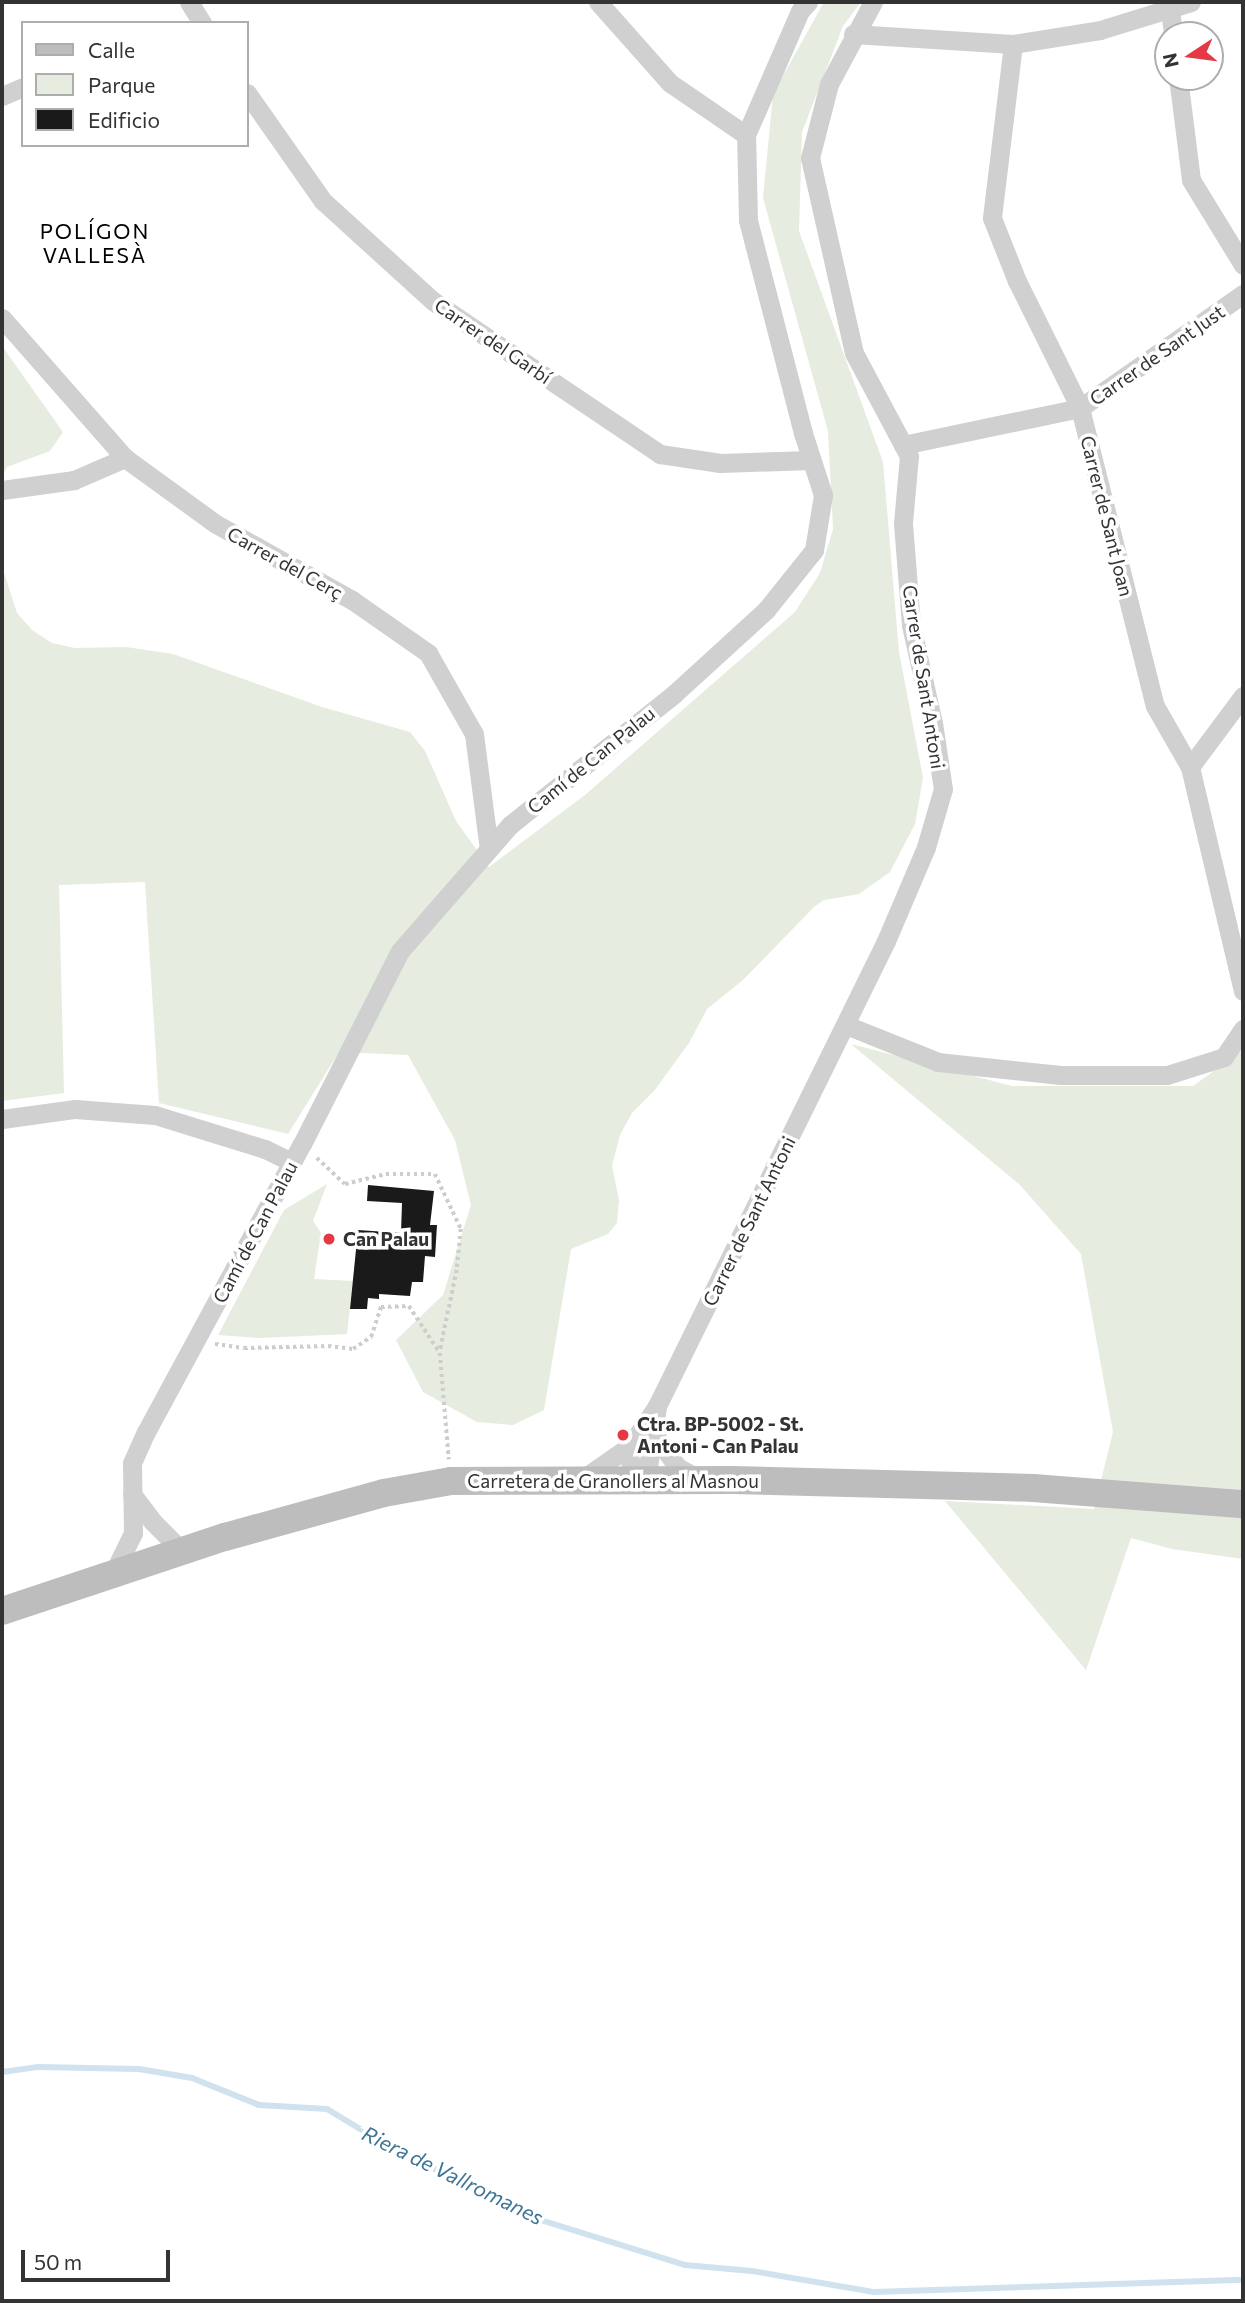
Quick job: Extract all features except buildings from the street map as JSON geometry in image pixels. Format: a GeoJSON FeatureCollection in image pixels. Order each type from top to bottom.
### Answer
{"type":"FeatureCollection","features":[{"type":"Feature","properties":{"kind":"main road","name":"Carretera de Granollers al Masnou"},"geometry":{"type":"LineString","coordinates":[[2,1611],[183,1551],[384,1493],[451,1481],[702,1480],[1033,1488],[1243,1504]]}},
{"type":"Feature","properties":{"kind":"street"},"geometry":{"type":"LineString","coordinates":[[189,2],[201,21]]}},
{"type":"Feature","properties":{"kind":"street"},"geometry":{"type":"LineString","coordinates":[[598,2],[670,83],[746,135]]}},
{"type":"Feature","properties":{"kind":"street","name":"Camí de Can Palau"},"geometry":{"type":"LineString","coordinates":[[113,1574],[133,1533],[132,1463],[302,1144],[400,951],[510,825],[674,694],[766,610],[814,550],[822,495],[748,220],[746,135],[800,11],[808,2]]}},
{"type":"Feature","properties":{"kind":"street","name":"Carrer de Sant Antoni"},"geometry":{"type":"LineString","coordinates":[[581,1480],[631,1446],[657,1406],[846,1025],[926,847],[943,789],[933,723],[911,625],[903,523],[909,456],[854,353],[810,158],[829,84],[853,34],[873,2]]}},
{"type":"Feature","properties":{"kind":"street"},"geometry":{"type":"LineString","coordinates":[[853,34],[1013,44],[1100,30],[1191,2]]}},
{"type":"Feature","properties":{"kind":"street"},"geometry":{"type":"LineString","coordinates":[[1170,9],[1171,21]]}},
{"type":"Feature","properties":{"kind":"street","name":"Carrer de Sant Joan"},"geometry":{"type":"LineString","coordinates":[[1013,44],[992,218],[1017,281],[1080,408],[1155,706],[1190,767],[1243,991]]}},
{"type":"Feature","properties":{"kind":"street"},"geometry":{"type":"LineString","coordinates":[[2,96],[21,88]]}},
{"type":"Feature","properties":{"kind":"street"},"geometry":{"type":"LineString","coordinates":[[1180,91],[1191,180],[1243,265]]}},
{"type":"Feature","properties":{"kind":"street","name":"Carrer del Garbí"},"geometry":{"type":"LineString","coordinates":[[248,94],[323,201],[433,301],[660,454],[720,463],[811,460]]}},
{"type":"Feature","properties":{"kind":"street","name":"Carrer de Sant Just"},"geometry":{"type":"LineString","coordinates":[[903,445],[1080,408],[1243,294]]}},
{"type":"Feature","properties":{"kind":"street","name":"Carrer del Cerç"},"geometry":{"type":"LineString","coordinates":[[2,318],[125,458],[216,524],[352,600],[428,653],[474,734],[489,849]]}},
{"type":"Feature","properties":{"kind":"street"},"geometry":{"type":"LineString","coordinates":[[2,490],[74,480],[125,458]]}},
{"type":"Feature","properties":{"kind":"street"},"geometry":{"type":"LineString","coordinates":[[1190,767],[1243,696]]}},
{"type":"Feature","properties":{"kind":"street"},"geometry":{"type":"LineString","coordinates":[[846,1025],[938,1062],[1073,1075],[1167,1075],[1224,1057],[1243,1029]]}},
{"type":"Feature","properties":{"kind":"street"},"geometry":{"type":"LineString","coordinates":[[2,1119],[75,1109],[155,1115],[265,1149],[292,1162]]}},
{"type":"Feature","properties":{"kind":"street","name":"Carrer de Sant Antoni"},"geometry":{"type":"LineString","coordinates":[[640,1480],[646,1474],[655,1435],[657,1406]]}},
{"type":"Feature","properties":{"kind":"street"},"geometry":{"type":"LineString","coordinates":[[655,1435],[677,1467],[702,1480]]}},
{"type":"Feature","properties":{"kind":"street"},"geometry":{"type":"LineString","coordinates":[[631,1446],[629,1459],[640,1480]]}},
{"type":"Feature","properties":{"kind":"street"},"geometry":{"type":"LineString","coordinates":[[132,1494],[152,1521],[183,1551]]}},
{"type":"Feature","properties":{"kind":"path"},"geometry":{"type":"LineString","coordinates":[[302,1144],[345,1184],[386,1174],[435,1174],[461,1229],[457,1270],[440,1353],[451,1481]]}},
{"type":"Feature","properties":{"kind":"path"},"geometry":{"type":"LineString","coordinates":[[195,1342],[244,1348],[328,1346],[353,1349],[371,1337],[381,1307],[410,1306],[440,1353]]}},
{"type":"Feature","properties":{"kind":"green space"},"geometry":{"type":"Polygon","coordinates":[[[824,2],[861,2],[843,26],[802,132],[799,231],[883,462],[899,652],[923,778],[915,824],[890,872],[859,894],[824,900],[815,906],[743,980],[707,1009],[689,1043],[654,1091],[632,1113],[620,1135],[612,1166],[619,1200],[617,1223],[608,1234],[571,1249],[544,1410],[513,1425],[477,1422],[423,1392],[396,1340],[443,1295],[471,1205],[455,1140],[408,1055],[339,1052],[288,1134],[159,1103],[145,882],[59,885],[64,1093],[2,1101],[2,566],[17,613],[32,630],[52,643],[75,648],[126,647],[173,654],[322,707],[410,732],[425,751],[456,821],[489,867],[585,795],[795,612],[820,573],[833,529],[828,431],[763,198],[773,94],[824,2]]]}},
{"type":"Feature","properties":{"kind":"green space"},"geometry":{"type":"Polygon","coordinates":[[[2,346],[63,432],[50,451],[7,467],[2,476],[2,346]]]}},
{"type":"Feature","properties":{"kind":"green space"},"geometry":{"type":"Polygon","coordinates":[[[851,1044],[1012,1086],[1193,1086],[1243,1050],[1243,1559],[1172,1549],[1131,1538],[1086,1670],[945,1501],[1094,1509],[1113,1432],[1081,1254],[1019,1184],[851,1044]]]}},
{"type":"Feature","properties":{"kind":"green space"},"geometry":{"type":"Polygon","coordinates":[[[327,1184],[313,1221],[321,1233],[314,1279],[353,1281],[347,1334],[261,1338],[218,1335],[284,1210],[327,1184]]]}},
{"type":"Feature","properties":{"kind":"waterway","name":"Riera de Vallromanes"},"geometry":{"type":"LineString","coordinates":[[2,2072],[39,2067],[139,2069],[192,2078],[259,2105],[327,2109],[385,2144],[531,2217],[685,2265],[752,2271],[874,2292],[1243,2280]]}},
{"type":"Feature","properties":{"kind":"place","name":"Can Palau"},"geometry":{"type":"Point","coordinates":[329,1239]}},
{"type":"Feature","properties":{"kind":"place","name":"Ctra. BP-5002 - St. Antoni - Can Palau"},"geometry":{"type":"Point","coordinates":[623,1435]}},
{"type":"Feature","properties":{"kind":"district","name":"POLÍGON VALLESÀ"},"geometry":{"type":"Point","coordinates":[95,243]}}]}
